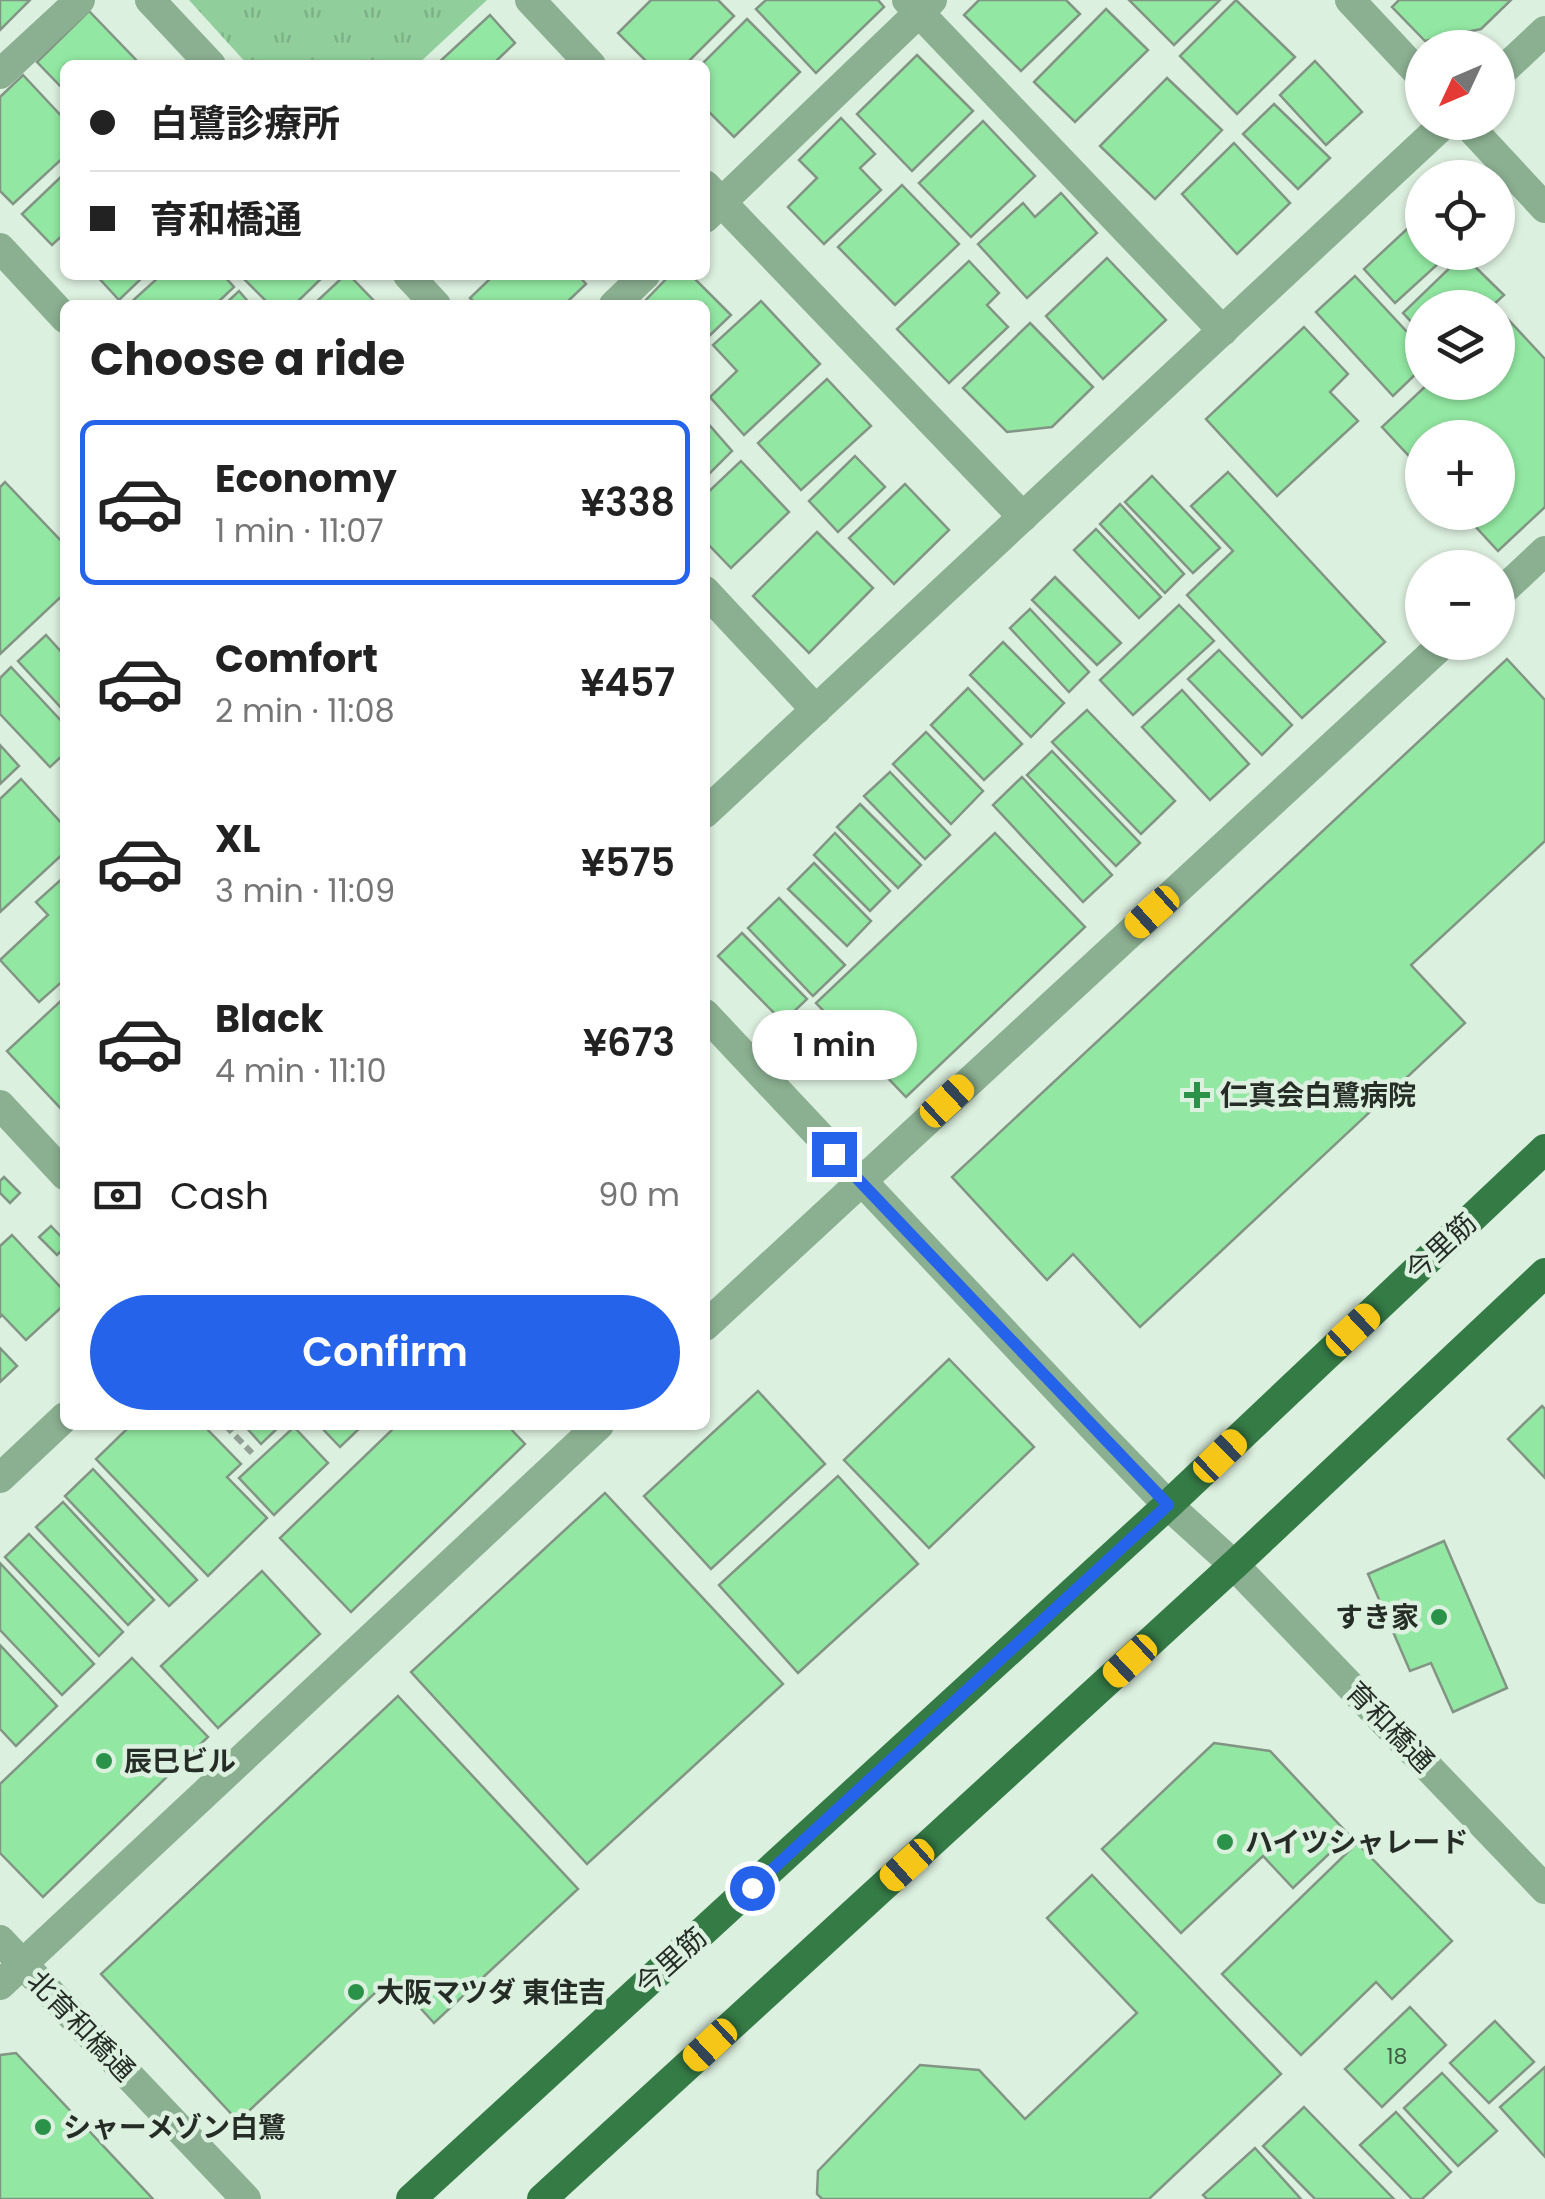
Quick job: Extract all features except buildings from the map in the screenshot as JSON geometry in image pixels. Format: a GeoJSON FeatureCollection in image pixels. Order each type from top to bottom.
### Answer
{"type":"FeatureCollection","features":[{"type":"Feature","properties":{"kind":"main road","name":"今里筋"},"geometry":{"type":"LineString","coordinates":[[412,2199],[1168,1505],[1545,1150]]}},
{"type":"Feature","properties":{"kind":"main road"},"geometry":{"type":"LineString","coordinates":[[542,2199],[1234,1565],[1545,1274]]}},
{"type":"Feature","properties":{"kind":"street"},"geometry":{"type":"LineString","coordinates":[[0,74],[80,0]]}},
{"type":"Feature","properties":{"kind":"street"},"geometry":{"type":"LineString","coordinates":[[150,0],[206,60]]}},
{"type":"Feature","properties":{"kind":"street"},"geometry":{"type":"LineString","coordinates":[[530,0],[586,60]]}},
{"type":"Feature","properties":{"kind":"street"},"geometry":{"type":"LineString","coordinates":[[1350,0],[1405,59]]}},
{"type":"Feature","properties":{"kind":"street"},"geometry":{"type":"LineString","coordinates":[[1023,517],[710,202],[919,4],[1223,331]]}},
{"type":"Feature","properties":{"kind":"street"},"geometry":{"type":"LineString","coordinates":[[1515,59],[1545,31]]}},
{"type":"Feature","properties":{"kind":"street"},"geometry":{"type":"LineString","coordinates":[[710,808],[1427,140]]}},
{"type":"Feature","properties":{"kind":"street"},"geometry":{"type":"LineString","coordinates":[[1482,140],[1545,208]]}},
{"type":"Feature","properties":{"kind":"street"},"geometry":{"type":"LineString","coordinates":[[0,248],[60,313]]}},
{"type":"Feature","properties":{"kind":"street"},"geometry":{"type":"LineString","coordinates":[[413,280],[431,300]]}},
{"type":"Feature","properties":{"kind":"street"},"geometry":{"type":"LineString","coordinates":[[619,300],[640,280]]}},
{"type":"Feature","properties":{"kind":"street"},"geometry":{"type":"LineString","coordinates":[[1515,578],[1545,551]]}},
{"type":"Feature","properties":{"kind":"street"},"geometry":{"type":"LineString","coordinates":[[710,597],[816,710]]}},
{"type":"Feature","properties":{"kind":"street"},"geometry":{"type":"LineString","coordinates":[[710,1321],[1426,660]]}},
{"type":"Feature","properties":{"kind":"street"},"geometry":{"type":"LineString","coordinates":[[710,1019],[859,1182],[1168,1505]]}},
{"type":"Feature","properties":{"kind":"street"},"geometry":{"type":"LineString","coordinates":[[0,1105],[60,1170]]}},
{"type":"Feature","properties":{"kind":"street"},"geometry":{"type":"LineString","coordinates":[[0,1478],[60,1422]]}},
{"type":"Feature","properties":{"kind":"street"},"geometry":{"type":"LineString","coordinates":[[11,1975],[595,1430]]}},
{"type":"Feature","properties":{"kind":"street","name":"育和橋通"},"geometry":{"type":"LineString","coordinates":[[1168,1505],[1234,1565],[1545,1889]]}},
{"type":"Feature","properties":{"kind":"street","name":"北育和橋通"},"geometry":{"type":"LineString","coordinates":[[0,1940],[11,1975],[246,2199]]}},
{"type":"Feature","properties":{"kind":"path"},"geometry":{"type":"LineString","coordinates":[[230,1430],[252,1454]]}},
{"type":"Feature","properties":{"kind":"green space"},"geometry":{"type":"Polygon","coordinates":[[[189,0],[487,0],[422,60],[243,60],[189,0]]]}},
{"type":"Feature","properties":{"kind":"place","name":"仁真会白鷺病院"},"geometry":{"type":"Point","coordinates":[1197,1095]}},
{"type":"Feature","properties":{"kind":"place","name":"すき家"},"geometry":{"type":"Point","coordinates":[1439,1617]}},
{"type":"Feature","properties":{"kind":"place","name":"辰巳ビル"},"geometry":{"type":"Point","coordinates":[104,1761]}},
{"type":"Feature","properties":{"kind":"place","name":"ハイツシャレード"},"geometry":{"type":"Point","coordinates":[1225,1842]}},
{"type":"Feature","properties":{"kind":"place","name":"大阪マツダ 東住吉"},"geometry":{"type":"Point","coordinates":[356,1992]}},
{"type":"Feature","properties":{"kind":"place","name":"シャーメゾン白鷺"},"geometry":{"type":"Point","coordinates":[43,2127]}},
{"type":"Feature","properties":{"kind":"route"},"geometry":{"type":"LineString","coordinates":[[752,1888],[1168,1505],[834,1154]]}}]}
